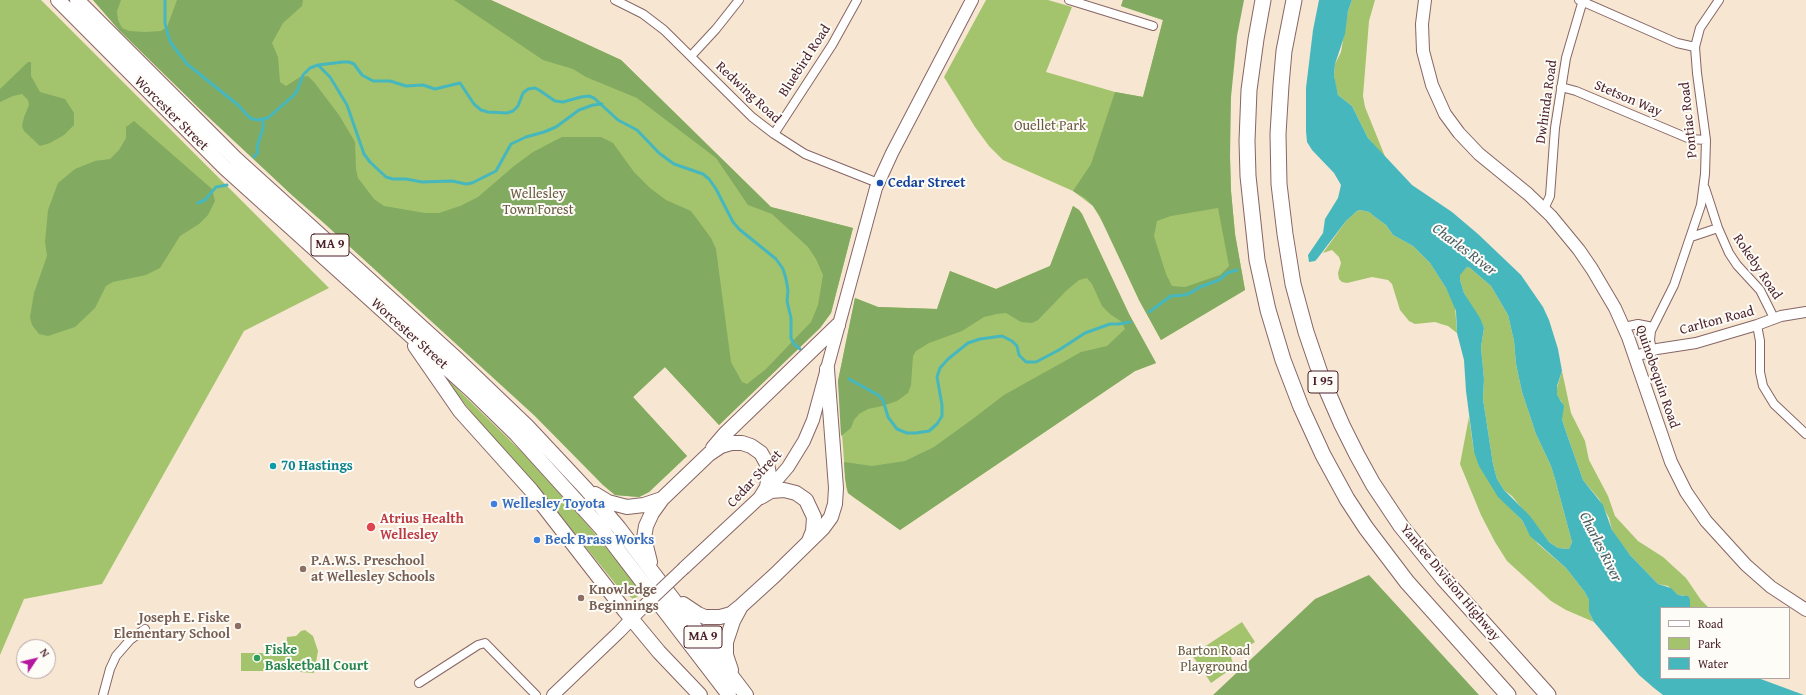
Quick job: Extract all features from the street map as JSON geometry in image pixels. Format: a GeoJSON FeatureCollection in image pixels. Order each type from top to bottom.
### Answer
{"type":"FeatureCollection","features":[{"type":"Feature","properties":{"kind":"highway","name":"Worcester Street"},"geometry":{"type":"LineString","coordinates":[[58,0],[225,168],[401,326],[472,391],[516,434],[559,480],[620,552],[729,695]]}},
{"type":"Feature","properties":{"kind":"highway","name":"Worcester Street"},"geometry":{"type":"LineString","coordinates":[[77,0],[236,159],[499,398],[586,489],[623,533],[746,695]]}},
{"type":"Feature","properties":{"kind":"highway","name":"Yankee Division Highway"},"geometry":{"type":"LineString","coordinates":[[1263,0],[1256,39],[1250,90],[1247,141],[1248,176],[1252,227],[1259,271],[1268,310],[1283,360],[1301,407],[1326,460],[1347,499],[1366,528],[1407,582],[1508,695]]}},
{"type":"Feature","properties":{"kind":"highway","name":"Yankee Division Highway"},"geometry":{"type":"LineString","coordinates":[[1294,0],[1285,46],[1280,90],[1278,151],[1280,195],[1285,240],[1293,284],[1322,379],[1357,455],[1373,484],[1401,526],[1439,574],[1548,695]]}},
{"type":"Feature","properties":{"kind":"highway"},"geometry":{"type":"LineString","coordinates":[[659,580],[646,552],[644,538],[648,522],[662,499],[709,454],[725,434],[838,325]]}},
{"type":"Feature","properties":{"kind":"highway"},"geometry":{"type":"LineString","coordinates":[[401,326],[452,401],[541,501],[659,652],[700,695]]}},
{"type":"Feature","properties":{"kind":"highway"},"geometry":{"type":"LineString","coordinates":[[672,597],[698,614],[708,618],[726,616],[741,606],[827,523],[835,504],[836,478],[827,369]]}},
{"type":"Feature","properties":{"kind":"highway"},"geometry":{"type":"LineString","coordinates":[[709,454],[721,446],[734,442],[746,444],[756,448],[765,458],[769,470],[768,484],[761,497]]}},
{"type":"Feature","properties":{"kind":"highway"},"geometry":{"type":"LineString","coordinates":[[586,489],[608,502],[621,506],[640,506],[662,499]]}},
{"type":"Feature","properties":{"kind":"highway"},"geometry":{"type":"LineString","coordinates":[[761,497],[771,491],[784,490],[796,493],[806,500],[812,511],[814,521],[813,531],[809,542]]}},
{"type":"Feature","properties":{"kind":"highway"},"geometry":{"type":"LineString","coordinates":[[737,683],[728,662],[726,648],[730,628],[741,606]]}},
{"type":"Feature","properties":{"kind":"main road","name":"Cedar Street"},"geometry":{"type":"LineString","coordinates":[[553,695],[645,605],[761,497],[788,467],[804,441],[813,420],[878,183],[972,0]]}},
{"type":"Feature","properties":{"kind":"main road","name":"Quinobequin Road"},"geometry":{"type":"LineString","coordinates":[[1425,0],[1422,24],[1423,51],[1432,84],[1445,114],[1459,133],[1479,154],[1544,209],[1559,224],[1583,255],[1607,293],[1624,327],[1636,356],[1671,462],[1681,483],[1699,512],[1721,540],[1746,565],[1764,581],[1806,610]]}},
{"type":"Feature","properties":{"kind":"street","name":"Redwing Road"},"geometry":{"type":"LineString","coordinates":[[615,0],[654,22],[691,56],[752,117],[774,134],[806,154],[878,183]]}},
{"type":"Feature","properties":{"kind":"street"},"geometry":{"type":"LineString","coordinates":[[691,56],[716,29],[739,0]]}},
{"type":"Feature","properties":{"kind":"street","name":"Bluebird Road"},"geometry":{"type":"LineString","coordinates":[[774,134],[832,45],[857,0]]}},
{"type":"Feature","properties":{"kind":"street"},"geometry":{"type":"LineString","coordinates":[[1069,0],[1153,26]]}},
{"type":"Feature","properties":{"kind":"street"},"geometry":{"type":"LineString","coordinates":[[1582,0],[1677,43],[1696,47]]}},
{"type":"Feature","properties":{"kind":"street","name":"Dwhinda Road"},"geometry":{"type":"LineString","coordinates":[[1544,209],[1550,196],[1555,128],[1561,87],[1568,49],[1582,0]]}},
{"type":"Feature","properties":{"kind":"street","name":"Pontiac Road"},"geometry":{"type":"LineString","coordinates":[[1652,350],[1650,335],[1653,326],[1672,291],[1701,205],[1704,185],[1706,140],[1697,74],[1696,47],[1700,28],[1720,1]]}},
{"type":"Feature","properties":{"kind":"street","name":"Stetson Way"},"geometry":{"type":"LineString","coordinates":[[1561,87],[1576,90],[1690,140],[1706,140]]}},
{"type":"Feature","properties":{"kind":"street","name":"Rokeby Road"},"geometry":{"type":"LineString","coordinates":[[1704,185],[1718,228],[1732,259],[1760,290],[1774,318]]}},
{"type":"Feature","properties":{"kind":"street"},"geometry":{"type":"LineString","coordinates":[[1691,237],[1718,228]]}},
{"type":"Feature","properties":{"kind":"street","name":"Carlton Road"},"geometry":{"type":"LineString","coordinates":[[1636,356],[1652,350],[1696,343],[1757,325],[1774,318],[1806,312]]}},
{"type":"Feature","properties":{"kind":"street"},"geometry":{"type":"LineString","coordinates":[[1624,327],[1638,324],[1653,326]]}},
{"type":"Feature","properties":{"kind":"street"},"geometry":{"type":"LineString","coordinates":[[1757,325],[1760,341],[1760,372],[1763,386],[1774,404],[1806,434]]}},
{"type":"Feature","properties":{"kind":"street"},"geometry":{"type":"LineString","coordinates":[[103,695],[110,669],[116,656],[129,642],[145,629]]}},
{"type":"Feature","properties":{"kind":"street"},"geometry":{"type":"LineString","coordinates":[[419,683],[478,645],[485,643],[536,695]]}},
{"type":"Feature","properties":{"kind":"green space"},"geometry":{"type":"Polygon","coordinates":[[[0,0],[41,0],[329,288],[244,331],[102,584],[24,599],[0,655],[0,0]]]}},
{"type":"Feature","properties":{"kind":"green space","name":"Wellesley Town Forest"},"geometry":{"type":"Polygon","coordinates":[[[93,0],[491,0],[621,60],[771,207],[853,228],[831,313],[820,328],[719,425],[665,367],[633,397],[687,456],[649,492],[639,497],[615,495],[603,485],[535,416],[293,196],[202,111],[119,30],[93,0]]]}},
{"type":"Feature","properties":{"kind":"green space","name":"Wellesley Town Forest"},"geometry":{"type":"Polygon","coordinates":[[[93,0],[121,0],[117,11],[118,20],[122,28],[129,31],[145,32],[161,31],[167,27],[177,0],[303,0],[302,6],[283,23],[272,43],[278,57],[280,82],[286,86],[300,77],[308,76],[314,82],[339,115],[355,142],[356,169],[358,178],[374,199],[384,206],[425,213],[439,213],[460,206],[478,197],[533,152],[562,137],[601,137],[613,143],[634,172],[650,188],[666,200],[691,211],[711,238],[716,249],[731,362],[742,382],[747,384],[766,369],[811,322],[818,305],[823,275],[816,259],[808,247],[772,214],[748,205],[716,158],[637,98],[586,77],[573,69],[543,60],[454,0],[491,0],[621,60],[771,207],[853,228],[831,313],[820,328],[719,425],[665,367],[633,397],[687,456],[649,492],[639,497],[615,495],[603,485],[535,416],[293,196],[202,111],[119,30],[93,0]]]}},
{"type":"Feature","properties":{"kind":"green space","name":"Ouellet Park"},"geometry":{"type":"Polygon","coordinates":[[[986,0],[1048,0],[1072,7],[1046,72],[1115,92],[1143,97],[1163,20],[1121,6],[1123,0],[1184,0],[1230,157],[1231,191],[1235,234],[1245,290],[1161,340],[1139,300],[1105,226],[1093,206],[1073,191],[1003,160],[989,146],[975,127],[944,77],[986,0]]]}},
{"type":"Feature","properties":{"kind":"green space"},"geometry":{"type":"Polygon","coordinates":[[[1123,0],[1244,0],[1237,36],[1231,97],[1230,157],[1231,191],[1235,234],[1245,290],[1161,340],[1139,300],[1099,215],[1085,198],[1073,191],[1091,164],[1115,92],[1143,97],[1163,20],[1121,6],[1123,0]],[[1218,208],[1171,216],[1157,221],[1154,236],[1166,274],[1172,286],[1185,287],[1220,275],[1229,266],[1218,208]]]}},
{"type":"Feature","properties":{"kind":"green space"},"geometry":{"type":"Polygon","coordinates":[[[1352,0],[1375,0],[1369,21],[1363,96],[1365,107],[1386,159],[1368,138],[1352,106],[1338,95],[1336,87],[1334,75],[1335,64],[1341,52],[1348,11],[1352,0]]]}},
{"type":"Feature","properties":{"kind":"green space"},"geometry":{"type":"Polygon","coordinates":[[[28,62],[31,62],[31,76],[40,92],[65,99],[74,113],[74,125],[64,135],[50,143],[40,146],[24,131],[22,126],[29,105],[28,100],[22,94],[0,102],[0,89],[28,62]]]}},
{"type":"Feature","properties":{"kind":"green space"},"geometry":{"type":"Polygon","coordinates":[[[134,121],[212,189],[215,201],[208,215],[199,224],[180,236],[160,268],[146,275],[113,282],[106,286],[95,308],[75,327],[48,336],[39,334],[32,325],[30,317],[34,293],[47,256],[45,242],[48,210],[58,183],[75,169],[95,161],[110,159],[119,150],[126,138],[126,127],[134,121]]]}},
{"type":"Feature","properties":{"kind":"green space"},"geometry":{"type":"Polygon","coordinates":[[[1073,206],[1082,214],[1129,314],[1156,363],[1135,371],[900,530],[853,497],[848,493],[846,487],[838,381],[855,298],[878,307],[937,309],[950,271],[996,289],[1050,266],[1073,206]]]}},
{"type":"Feature","properties":{"kind":"green space"},"geometry":{"type":"Polygon","coordinates":[[[1073,206],[1082,214],[1129,314],[1156,363],[1135,371],[900,530],[848,493],[844,462],[872,466],[905,461],[934,447],[1004,395],[1081,352],[1107,346],[1125,329],[1122,322],[1110,314],[1102,306],[1092,284],[1087,278],[1079,280],[1067,290],[1038,320],[1032,323],[1021,322],[1006,313],[984,317],[962,331],[929,343],[916,351],[913,356],[911,385],[908,393],[897,401],[868,409],[859,414],[854,420],[851,428],[841,436],[838,381],[855,298],[878,307],[937,309],[950,271],[996,289],[1050,266],[1073,206]]]}},
{"type":"Feature","properties":{"kind":"green space"},"geometry":{"type":"Polygon","coordinates":[[[1360,210],[1369,212],[1386,225],[1393,235],[1413,246],[1430,263],[1446,288],[1455,306],[1457,333],[1448,326],[1435,322],[1415,324],[1409,321],[1400,310],[1392,284],[1388,280],[1372,277],[1347,283],[1342,282],[1339,279],[1338,273],[1341,263],[1339,257],[1332,250],[1323,253],[1346,221],[1360,210]]]}},
{"type":"Feature","properties":{"kind":"green space"},"geometry":{"type":"Polygon","coordinates":[[[1467,267],[1491,286],[1508,315],[1514,341],[1516,364],[1522,392],[1536,434],[1551,466],[1555,479],[1572,542],[1569,549],[1558,548],[1549,542],[1512,496],[1504,490],[1497,479],[1493,464],[1483,399],[1484,379],[1481,347],[1484,328],[1464,293],[1459,275],[1467,267]]]}},
{"type":"Feature","properties":{"kind":"green space"},"geometry":{"type":"Polygon","coordinates":[[[1562,371],[1571,413],[1585,441],[1589,460],[1608,496],[1615,516],[1638,541],[1663,557],[1686,578],[1701,600],[1708,607],[1690,607],[1690,599],[1683,595],[1678,595],[1668,586],[1658,584],[1630,555],[1617,538],[1599,499],[1583,480],[1562,419],[1562,402],[1557,396],[1556,391],[1562,371]]]}},
{"type":"Feature","properties":{"kind":"green space"},"geometry":{"type":"Polygon","coordinates":[[[444,376],[522,452],[587,524],[642,592],[637,597],[633,599],[618,587],[538,488],[482,426],[458,395],[453,393],[444,376]]]}},
{"type":"Feature","properties":{"kind":"green space"},"geometry":{"type":"Polygon","coordinates":[[[1469,417],[1474,452],[1509,507],[1522,520],[1527,530],[1538,544],[1566,568],[1584,591],[1589,600],[1589,612],[1594,622],[1566,610],[1551,601],[1507,561],[1495,542],[1481,515],[1460,464],[1469,417]]]}},
{"type":"Feature","properties":{"kind":"green space"},"geometry":{"type":"Polygon","coordinates":[[[1369,575],[1479,695],[1213,695],[1315,599],[1369,575]]]}},
{"type":"Feature","properties":{"kind":"green space","name":"Barton Road Playground"},"geometry":{"type":"Polygon","coordinates":[[[1242,622],[1255,642],[1231,657],[1234,667],[1211,683],[1192,655],[1242,622]]]}},
{"type":"Feature","properties":{"kind":"green space"},"geometry":{"type":"Polygon","coordinates":[[[305,630],[313,636],[318,651],[314,673],[273,670],[241,671],[241,653],[286,653],[287,637],[296,636],[301,631],[305,630]]]}},
{"type":"Feature","properties":{"kind":"water","name":"Charles River"},"geometry":{"type":"Polygon","coordinates":[[[1319,0],[1352,0],[1348,11],[1345,34],[1335,64],[1334,75],[1338,95],[1352,106],[1368,138],[1412,185],[1452,212],[1478,234],[1521,275],[1543,307],[1549,320],[1558,349],[1562,371],[1557,386],[1557,395],[1564,406],[1562,419],[1583,480],[1603,505],[1612,530],[1630,555],[1658,584],[1671,588],[1678,595],[1688,596],[1690,599],[1690,607],[1660,607],[1660,679],[1761,679],[1804,695],[1663,695],[1639,675],[1594,622],[1589,612],[1589,600],[1584,591],[1566,568],[1530,536],[1522,520],[1498,497],[1479,466],[1474,452],[1466,391],[1464,360],[1457,333],[1456,311],[1446,288],[1430,263],[1413,246],[1393,235],[1386,225],[1369,212],[1360,210],[1346,221],[1317,259],[1309,262],[1308,255],[1323,233],[1325,219],[1338,198],[1341,185],[1334,173],[1312,150],[1307,142],[1306,88],[1313,30],[1319,0]],[[1467,267],[1460,275],[1464,293],[1480,318],[1484,328],[1481,347],[1484,379],[1483,399],[1493,464],[1497,479],[1504,490],[1530,516],[1549,542],[1558,548],[1569,549],[1572,542],[1555,479],[1551,466],[1536,434],[1522,392],[1516,364],[1514,341],[1508,315],[1491,286],[1470,268],[1467,267]]]}},
{"type":"Feature","properties":{"kind":"waterway"},"geometry":{"type":"LineString","coordinates":[[165,0],[165,23],[168,35],[171,43],[187,64],[238,105],[250,118],[257,120],[268,118],[294,95],[303,75],[310,68],[318,65],[343,62],[354,64],[362,75],[373,81],[390,81],[406,86],[423,85],[435,89],[460,83],[474,104],[481,110],[488,112],[507,113],[513,111],[518,106],[523,93],[528,89],[535,88],[555,101],[563,102],[589,96],[594,98],[618,120],[637,130],[659,153],[674,164],[703,174],[709,179],[716,189],[733,222],[739,229],[776,259],[783,269],[786,279],[788,290],[787,301],[791,318],[791,338],[794,344],[800,349]]}},
{"type":"Feature","properties":{"kind":"waterway"},"geometry":{"type":"LineString","coordinates":[[318,65],[330,77],[347,105],[364,154],[386,177],[393,179],[406,179],[422,182],[452,181],[466,184],[472,183],[496,171],[511,144],[526,137],[556,127],[579,110],[593,105],[602,104]]}},
{"type":"Feature","properties":{"kind":"waterway"},"geometry":{"type":"LineString","coordinates":[[254,157],[258,152],[257,147],[263,128],[263,120]]}},
{"type":"Feature","properties":{"kind":"waterway"},"geometry":{"type":"LineString","coordinates":[[198,203],[205,200],[216,187],[227,185]]}},
{"type":"Feature","properties":{"kind":"waterway"},"geometry":{"type":"LineString","coordinates":[[1149,312],[1171,296],[1185,295],[1200,287],[1219,280],[1227,273],[1237,270]]}},
{"type":"Feature","properties":{"kind":"waterway"},"geometry":{"type":"LineString","coordinates":[[849,379],[878,395],[883,400],[888,417],[897,429],[907,433],[929,431],[937,424],[942,416],[942,405],[937,377],[940,368],[948,359],[968,343],[980,339],[1002,336],[1012,341],[1017,346],[1019,355],[1026,362],[1036,362],[1059,350],[1085,333],[1110,324],[1130,322]]}},
{"type":"Feature","properties":{"kind":"place","name":"Cedar Street"},"geometry":{"type":"Point","coordinates":[880,183]}},
{"type":"Feature","properties":{"kind":"place","name":"70 Hastings"},"geometry":{"type":"Point","coordinates":[273,466]}},
{"type":"Feature","properties":{"kind":"place","name":"Wellesley Toyota"},"geometry":{"type":"Point","coordinates":[494,504]}},
{"type":"Feature","properties":{"kind":"place","name":"Atrius Health Wellesley"},"geometry":{"type":"Point","coordinates":[371,527]}},
{"type":"Feature","properties":{"kind":"place","name":"Beck Brass Works"},"geometry":{"type":"Point","coordinates":[537,540]}},
{"type":"Feature","properties":{"kind":"place","name":"P.A.W.S. Preschool at Wellesley Schools"},"geometry":{"type":"Point","coordinates":[303,569]}},
{"type":"Feature","properties":{"kind":"place","name":"Knowledge Beginnings"},"geometry":{"type":"Point","coordinates":[581,598]}},
{"type":"Feature","properties":{"kind":"place","name":"Joseph E. Fiske Elementary School"},"geometry":{"type":"Point","coordinates":[238,626]}},
{"type":"Feature","properties":{"kind":"place","name":"Fiske Basketball Court"},"geometry":{"type":"Point","coordinates":[257,658]}}]}
